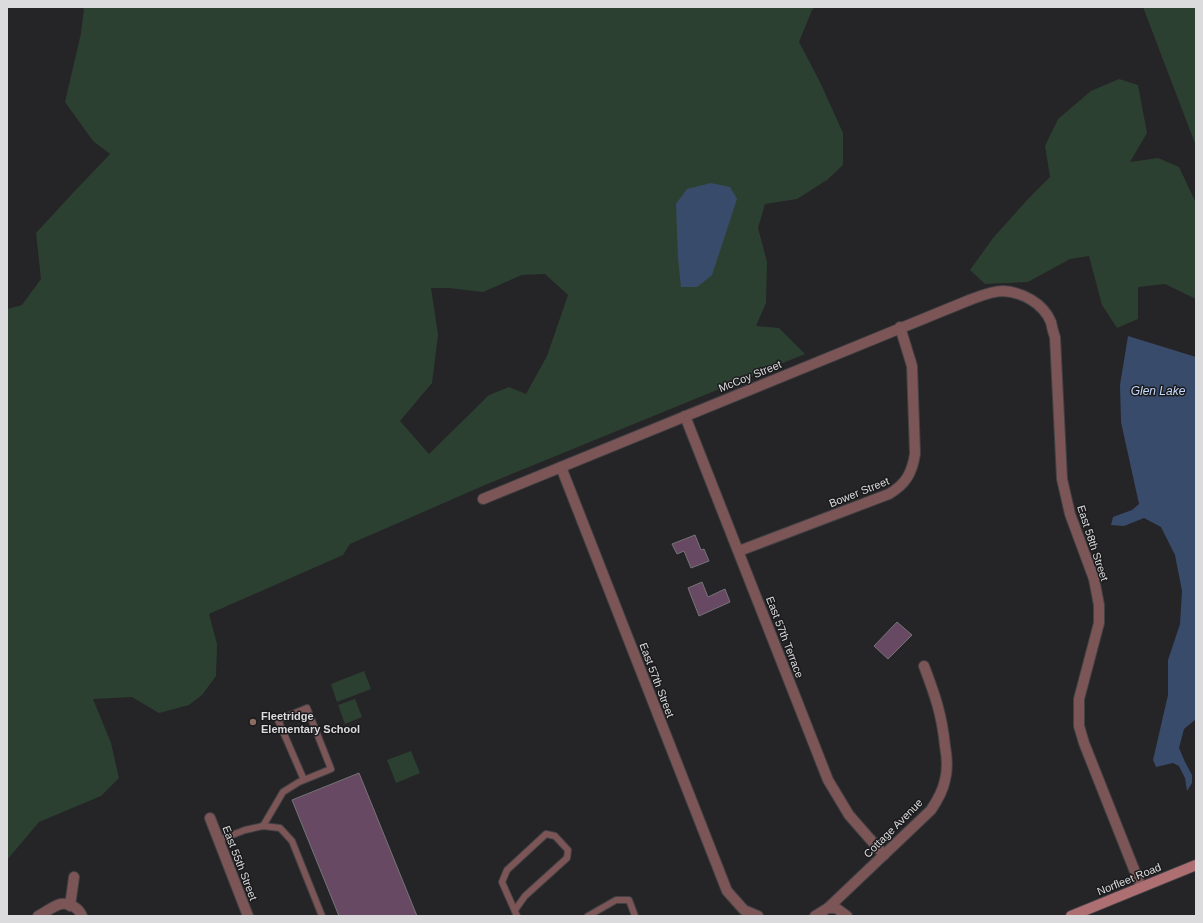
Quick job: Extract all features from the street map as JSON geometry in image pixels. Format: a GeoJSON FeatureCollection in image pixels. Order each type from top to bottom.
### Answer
{"type":"FeatureCollection","features":[{"type":"Feature","properties":{"kind":"street","name":"McCoy Street"},"geometry":{"type":"LineString","coordinates":[[483,499],[900,327],[989,293],[1002,291],[1020,294],[1029,298]]}},
{"type":"Feature","properties":{"kind":"street","name":"East 58th Street"},"geometry":{"type":"LineString","coordinates":[[1029,298],[1043,310],[1050,321],[1055,337],[1062,479],[1070,514],[1094,579],[1099,605],[1099,623],[1079,699],[1079,726],[1084,743],[1141,887]]}},
{"type":"Feature","properties":{"kind":"street","name":"Bower Street"},"geometry":{"type":"LineString","coordinates":[[739,551],[889,494],[897,490],[906,480],[913,468],[915,454],[912,366],[900,327]]}},
{"type":"Feature","properties":{"kind":"street","name":"East 57th Terrace"},"geometry":{"type":"LineString","coordinates":[[685,416],[828,780],[849,815],[884,854]]}},
{"type":"Feature","properties":{"kind":"street","name":"East 57th Street"},"geometry":{"type":"LineString","coordinates":[[560,467],[727,891],[744,910],[758,916]]}},
{"type":"Feature","properties":{"kind":"street","name":"Cottage Avenue"},"geometry":{"type":"LineString","coordinates":[[815,916],[828,908],[931,810],[939,798],[946,779],[947,759],[943,725],[936,696],[924,666]]}},
{"type":"Feature","properties":{"kind":"street","name":"East 55th Street"},"geometry":{"type":"LineString","coordinates":[[210,818],[248,916]]}},
{"type":"Feature","properties":{"kind":"street","name":"Norfleet Road"},"geometry":{"type":"LineString","coordinates":[[1078,915],[1141,887],[1196,865]]}},
{"type":"Feature","properties":{"kind":"street"},"geometry":{"type":"LineString","coordinates":[[70,906],[74,877]]}},
{"type":"Feature","properties":{"kind":"street"},"geometry":{"type":"LineString","coordinates":[[38,916],[61,904],[74,906],[82,916]]}},
{"type":"Feature","properties":{"kind":"street"},"geometry":{"type":"LineString","coordinates":[[828,908],[836,908],[847,916]]}},
{"type":"Feature","properties":{"kind":"lane"},"geometry":{"type":"LineString","coordinates":[[263,826],[283,792],[304,780],[331,769],[307,708],[278,720],[304,780]]}},
{"type":"Feature","properties":{"kind":"lane"},"geometry":{"type":"LineString","coordinates":[[219,840],[245,830],[263,826],[280,828],[292,840],[322,916]]}},
{"type":"Feature","properties":{"kind":"lane"},"geometry":{"type":"LineString","coordinates":[[546,834],[555,836],[568,850],[567,858],[525,896],[516,913],[502,882],[507,870],[546,834]]}},
{"type":"Feature","properties":{"kind":"lane"},"geometry":{"type":"LineString","coordinates":[[588,916],[616,900],[629,900],[634,916]]}},
{"type":"Feature","properties":{"kind":"green space"},"geometry":{"type":"Polygon","coordinates":[[[80,7],[815,7],[812,10],[799,42],[820,82],[843,133],[843,165],[827,180],[797,199],[765,204],[758,228],[767,262],[766,303],[756,326],[779,328],[805,354],[485,485],[350,544],[343,555],[209,614],[217,644],[216,676],[202,695],[189,705],[159,713],[132,697],[93,699],[111,743],[119,778],[101,796],[39,822],[7,860],[7,309],[22,305],[41,279],[36,233],[110,154],[93,141],[65,102],[81,33],[84,9],[80,7]],[[545,274],[522,275],[483,292],[449,288],[431,288],[438,335],[432,383],[400,421],[429,454],[489,395],[509,387],[526,394],[547,356],[568,295],[545,274]]]}},
{"type":"Feature","properties":{"kind":"green space"},"geometry":{"type":"Polygon","coordinates":[[[1143,7],[1196,7],[1196,146],[1143,7]]]}},
{"type":"Feature","properties":{"kind":"green space"},"geometry":{"type":"Polygon","coordinates":[[[1119,79],[1138,85],[1147,133],[1130,162],[1158,158],[1179,167],[1196,203],[1196,299],[1165,284],[1138,287],[1138,319],[1117,328],[1102,305],[1089,256],[1070,259],[1028,282],[985,284],[970,270],[993,238],[1050,177],[1045,146],[1058,119],[1091,91],[1119,79]]]}},
{"type":"Feature","properties":{"kind":"green space"},"geometry":{"type":"Polygon","coordinates":[[[364,671],[371,689],[337,702],[331,684],[364,671]]]}},
{"type":"Feature","properties":{"kind":"green space"},"geometry":{"type":"Polygon","coordinates":[[[355,699],[362,717],[345,724],[338,705],[355,699]]]}},
{"type":"Feature","properties":{"kind":"green space"},"geometry":{"type":"Polygon","coordinates":[[[411,751],[420,773],[396,783],[387,760],[411,751]]]}},
{"type":"Feature","properties":{"kind":"water"},"geometry":{"type":"Polygon","coordinates":[[[711,183],[730,187],[737,199],[712,275],[697,287],[681,287],[678,258],[676,204],[687,189],[711,183]]]}},
{"type":"Feature","properties":{"kind":"water","name":"Glen Lake"},"geometry":{"type":"Polygon","coordinates":[[[1128,336],[1196,357],[1196,719],[1184,729],[1179,748],[1192,775],[1192,783],[1187,791],[1185,778],[1179,766],[1173,763],[1156,767],[1153,760],[1168,695],[1168,660],[1180,624],[1182,591],[1175,555],[1161,527],[1144,518],[1124,526],[1111,525],[1113,517],[1132,510],[1139,504],[1121,422],[1120,385],[1128,336]]]}},
{"type":"Feature","properties":{"kind":"building"},"geometry":{"type":"Polygon","coordinates":[[[695,535],[701,550],[704,549],[709,561],[691,568],[684,551],[677,554],[672,544],[695,535]]]}},
{"type":"Feature","properties":{"kind":"building"},"geometry":{"type":"Polygon","coordinates":[[[702,582],[708,597],[725,589],[730,602],[699,616],[688,588],[702,582]]]}},
{"type":"Feature","properties":{"kind":"building"},"geometry":{"type":"Polygon","coordinates":[[[897,622],[912,635],[888,659],[874,646],[897,622]]]}},
{"type":"Feature","properties":{"kind":"building"},"geometry":{"type":"Polygon","coordinates":[[[359,773],[417,916],[339,916],[292,800],[359,773]]]}},
{"type":"Feature","properties":{"kind":"place","name":"Fleetridge Elementary School"},"geometry":{"type":"Point","coordinates":[253,722]}}]}
